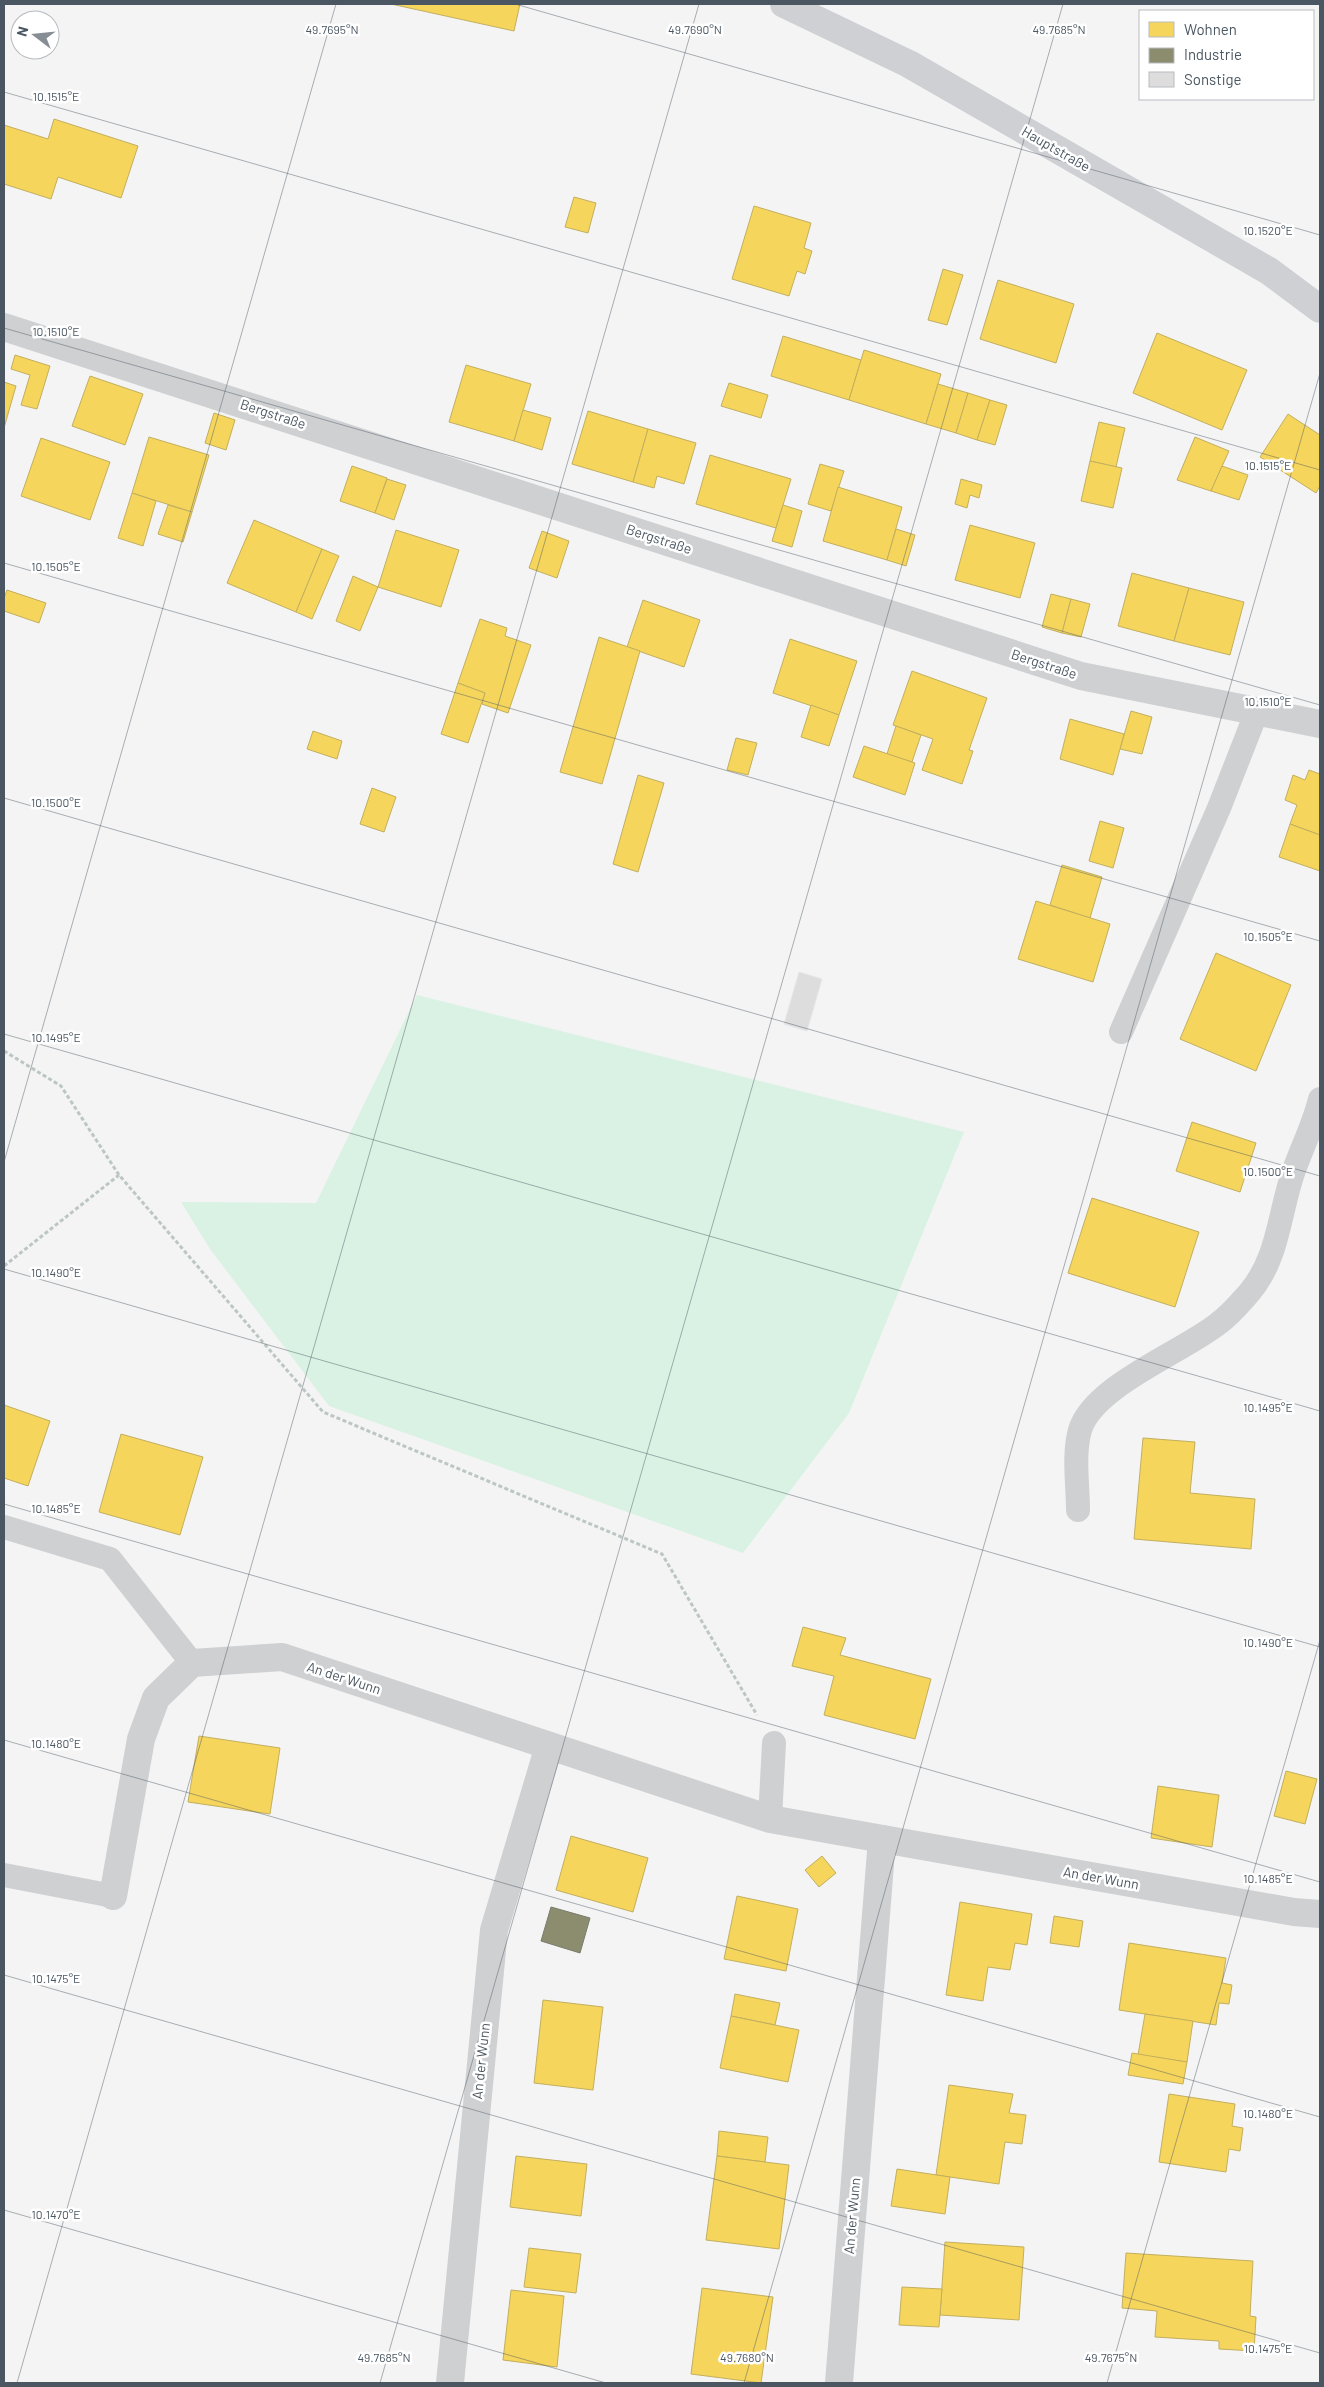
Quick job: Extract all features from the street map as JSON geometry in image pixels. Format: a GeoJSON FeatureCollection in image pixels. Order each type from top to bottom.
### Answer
{"type":"FeatureCollection","features":[{"type":"Feature","properties":{"kind":"main road","name":"Hauptstraße"},"geometry":{"type":"LineString","coordinates":[[784,4],[917,69],[1270,271],[1320,309]]}},
{"type":"Feature","properties":{"kind":"street","name":"Bergstraße"},"geometry":{"type":"LineString","coordinates":[[4,327],[1081,676],[1320,724]]}},
{"type":"Feature","properties":{"kind":"street","name":"An der Wunn"},"geometry":{"type":"LineString","coordinates":[[192,1663],[282,1657],[770,1819],[1294,1912],[1320,1914]]}},
{"type":"Feature","properties":{"kind":"street"},"geometry":{"type":"LineString","coordinates":[[113,1896],[141,1739],[156,1698],[192,1663]]}},
{"type":"Feature","properties":{"kind":"street","name":"An der Wunn"},"geometry":{"type":"LineString","coordinates":[[450,2383],[494,1930],[549,1746]]}},
{"type":"Feature","properties":{"kind":"street","name":"An der Wunn"},"geometry":{"type":"LineString","coordinates":[[839,2383],[882,1839]]}},
{"type":"Feature","properties":{"kind":"lane"},"geometry":{"type":"LineString","coordinates":[[1121,1032],[1218,808],[1256,711]]}},
{"type":"Feature","properties":{"kind":"lane"},"geometry":{"type":"LineString","coordinates":[[1078,1510],[1078,1446],[1080,1429],[1089,1414],[1105,1395],[1220,1323],[1250,1292],[1269,1262],[1294,1170],[1314,1123],[1320,1098]]}},
{"type":"Feature","properties":{"kind":"lane"},"geometry":{"type":"LineString","coordinates":[[4,1527],[110,1559],[192,1663]]}},
{"type":"Feature","properties":{"kind":"lane"},"geometry":{"type":"LineString","coordinates":[[770,1819],[774,1743]]}},
{"type":"Feature","properties":{"kind":"lane"},"geometry":{"type":"LineString","coordinates":[[4,1875],[113,1896]]}},
{"type":"Feature","properties":{"kind":"path"},"geometry":{"type":"LineString","coordinates":[[4,1052],[61,1086],[118,1175],[323,1412],[662,1554],[774,1743]]}},
{"type":"Feature","properties":{"kind":"path"},"geometry":{"type":"LineString","coordinates":[[4,1266],[118,1175]]}},
{"type":"Feature","properties":{"kind":"green space"},"geometry":{"type":"Polygon","coordinates":[[[417,995],[964,1132],[849,1413],[743,1553],[329,1406],[210,1249],[181,1202],[316,1203],[417,995]]]}},
{"type":"Feature","properties":{"kind":"building: Wohnen"},"geometry":{"type":"Polygon","coordinates":[[[391,4],[520,4],[514,31],[391,4]]]}},
{"type":"Feature","properties":{"kind":"building: Wohnen"},"geometry":{"type":"Polygon","coordinates":[[[54,119],[138,146],[121,198],[58,177],[51,199],[4,184],[4,125],[48,139],[54,119]]]}},
{"type":"Feature","properties":{"kind":"building: Wohnen"},"geometry":{"type":"Polygon","coordinates":[[[574,197],[596,203],[588,233],[565,227],[574,197]]]}},
{"type":"Feature","properties":{"kind":"building: Wohnen"},"geometry":{"type":"Polygon","coordinates":[[[754,206],[811,223],[804,248],[812,251],[805,274],[797,271],[789,296],[732,279],[754,206]]]}},
{"type":"Feature","properties":{"kind":"building: Wohnen"},"geometry":{"type":"Polygon","coordinates":[[[943,269],[963,275],[947,325],[928,320],[943,269]]]}},
{"type":"Feature","properties":{"kind":"building: Wohnen"},"geometry":{"type":"Polygon","coordinates":[[[998,280],[1074,304],[1056,363],[980,339],[998,280]]]}},
{"type":"Feature","properties":{"kind":"building: Wohnen"},"geometry":{"type":"Polygon","coordinates":[[[1157,333],[1247,370],[1222,430],[1133,393],[1157,333]]]}},
{"type":"Feature","properties":{"kind":"building: Wohnen"},"geometry":{"type":"Polygon","coordinates":[[[783,336],[861,360],[849,400],[771,376],[783,336]]]}},
{"type":"Feature","properties":{"kind":"building: Wohnen"},"geometry":{"type":"Polygon","coordinates":[[[864,350],[941,374],[926,424],[849,400],[864,350]]]}},
{"type":"Feature","properties":{"kind":"building: Wohnen"},"geometry":{"type":"Polygon","coordinates":[[[15,355],[50,366],[37,409],[21,405],[30,375],[11,369],[15,355]]]}},
{"type":"Feature","properties":{"kind":"building: Wohnen"},"geometry":{"type":"Polygon","coordinates":[[[466,365],[531,384],[514,441],[449,422],[466,365]]]}},
{"type":"Feature","properties":{"kind":"building: Wohnen"},"geometry":{"type":"Polygon","coordinates":[[[90,376],[143,394],[125,445],[72,426],[90,376]]]}},
{"type":"Feature","properties":{"kind":"building: Wohnen"},"geometry":{"type":"Polygon","coordinates":[[[4,382],[16,386],[4,428],[4,382]]]}},
{"type":"Feature","properties":{"kind":"building: Wohnen"},"geometry":{"type":"Polygon","coordinates":[[[729,383],[768,395],[761,418],[721,406],[729,383]]]}},
{"type":"Feature","properties":{"kind":"building: Wohnen"},"geometry":{"type":"Polygon","coordinates":[[[938,384],[968,393],[956,433],[926,424],[938,384]]]}},
{"type":"Feature","properties":{"kind":"building: Wohnen"},"geometry":{"type":"Polygon","coordinates":[[[968,393],[990,400],[977,440],[956,433],[968,393]]]}},
{"type":"Feature","properties":{"kind":"building: Wohnen"},"geometry":{"type":"Polygon","coordinates":[[[990,400],[1007,405],[995,445],[977,440],[990,400]]]}},
{"type":"Feature","properties":{"kind":"building: Wohnen"},"geometry":{"type":"Polygon","coordinates":[[[523,410],[551,418],[542,450],[514,441],[523,410]]]}},
{"type":"Feature","properties":{"kind":"building: Wohnen"},"geometry":{"type":"Polygon","coordinates":[[[588,411],[648,429],[633,482],[572,464],[588,411]]]}},
{"type":"Feature","properties":{"kind":"building: Wohnen"},"geometry":{"type":"Polygon","coordinates":[[[214,413],[235,420],[226,450],[205,443],[214,413]]]}},
{"type":"Feature","properties":{"kind":"building: Wohnen"},"geometry":{"type":"Polygon","coordinates":[[[1288,414],[1320,435],[1320,486],[1316,493],[1260,457],[1288,414]]]}},
{"type":"Feature","properties":{"kind":"building: Wohnen"},"geometry":{"type":"Polygon","coordinates":[[[1099,422],[1125,428],[1116,467],[1090,461],[1099,422]]]}},
{"type":"Feature","properties":{"kind":"building: Wohnen"},"geometry":{"type":"Polygon","coordinates":[[[648,429],[696,443],[684,484],[657,476],[654,488],[633,482],[648,429]]]}},
{"type":"Feature","properties":{"kind":"building: Wohnen"},"geometry":{"type":"Polygon","coordinates":[[[149,437],[209,455],[192,512],[132,493],[149,437]]]}},
{"type":"Feature","properties":{"kind":"building: Wohnen"},"geometry":{"type":"Polygon","coordinates":[[[1195,437],[1229,451],[1211,491],[1177,480],[1195,437]]]}},
{"type":"Feature","properties":{"kind":"building: Wohnen"},"geometry":{"type":"Polygon","coordinates":[[[41,438],[110,462],[90,520],[21,496],[41,438]]]}},
{"type":"Feature","properties":{"kind":"building: Wohnen"},"geometry":{"type":"Polygon","coordinates":[[[710,455],[791,479],[776,528],[696,504],[710,455]]]}},
{"type":"Feature","properties":{"kind":"building: Wohnen"},"geometry":{"type":"Polygon","coordinates":[[[1090,461],[1122,468],[1113,508],[1081,501],[1090,461]]]}},
{"type":"Feature","properties":{"kind":"building: Wohnen"},"geometry":{"type":"Polygon","coordinates":[[[820,464],[844,471],[831,511],[808,504],[820,464]]]}},
{"type":"Feature","properties":{"kind":"building: Wohnen"},"geometry":{"type":"Polygon","coordinates":[[[352,466],[387,478],[375,513],[340,501],[352,466]]]}},
{"type":"Feature","properties":{"kind":"building: Wohnen"},"geometry":{"type":"Polygon","coordinates":[[[1222,466],[1248,475],[1239,500],[1211,491],[1222,466]]]}},
{"type":"Feature","properties":{"kind":"building: Wohnen"},"geometry":{"type":"Polygon","coordinates":[[[387,479],[406,485],[394,520],[375,513],[387,479]]]}},
{"type":"Feature","properties":{"kind":"building: Wohnen"},"geometry":{"type":"Polygon","coordinates":[[[961,479],[982,485],[979,498],[970,495],[967,508],[955,504],[961,479]]]}},
{"type":"Feature","properties":{"kind":"building: Wohnen"},"geometry":{"type":"Polygon","coordinates":[[[838,487],[902,507],[887,560],[823,541],[838,487]]]}},
{"type":"Feature","properties":{"kind":"building: Wohnen"},"geometry":{"type":"Polygon","coordinates":[[[132,493],[156,501],[143,546],[118,538],[132,493]]]}},
{"type":"Feature","properties":{"kind":"building: Wohnen"},"geometry":{"type":"Polygon","coordinates":[[[168,505],[192,512],[183,542],[158,534],[168,505]]]}},
{"type":"Feature","properties":{"kind":"building: Wohnen"},"geometry":{"type":"Polygon","coordinates":[[[783,505],[802,511],[792,547],[772,541],[783,505]]]}},
{"type":"Feature","properties":{"kind":"building: Wohnen"},"geometry":{"type":"Polygon","coordinates":[[[254,520],[322,549],[296,612],[227,583],[254,520]]]}},
{"type":"Feature","properties":{"kind":"building: Wohnen"},"geometry":{"type":"Polygon","coordinates":[[[970,525],[1035,543],[1020,598],[955,580],[970,525]]]}},
{"type":"Feature","properties":{"kind":"building: Wohnen"},"geometry":{"type":"Polygon","coordinates":[[[896,529],[915,535],[906,566],[887,560],[896,529]]]}},
{"type":"Feature","properties":{"kind":"building: Wohnen"},"geometry":{"type":"Polygon","coordinates":[[[396,530],[459,550],[441,607],[378,587],[396,530]]]}},
{"type":"Feature","properties":{"kind":"building: Wohnen"},"geometry":{"type":"Polygon","coordinates":[[[542,531],[569,541],[557,578],[529,568],[542,531]]]}},
{"type":"Feature","properties":{"kind":"building: Wohnen"},"geometry":{"type":"Polygon","coordinates":[[[322,549],[339,556],[312,619],[296,612],[322,549]]]}},
{"type":"Feature","properties":{"kind":"building: Wohnen"},"geometry":{"type":"Polygon","coordinates":[[[1132,573],[1189,588],[1174,641],[1118,626],[1132,573]]]}},
{"type":"Feature","properties":{"kind":"building: Wohnen"},"geometry":{"type":"Polygon","coordinates":[[[353,576],[378,587],[360,631],[336,621],[353,576]]]}},
{"type":"Feature","properties":{"kind":"building: Wohnen"},"geometry":{"type":"Polygon","coordinates":[[[1189,588],[1244,602],[1230,655],[1174,641],[1189,588]]]}},
{"type":"Feature","properties":{"kind":"building: Wohnen"},"geometry":{"type":"Polygon","coordinates":[[[7,590],[46,603],[39,623],[4,611],[4,598],[7,590]]]}},
{"type":"Feature","properties":{"kind":"building: Wohnen"},"geometry":{"type":"Polygon","coordinates":[[[1051,594],[1071,599],[1062,633],[1042,627],[1051,594]]]}},
{"type":"Feature","properties":{"kind":"building: Wohnen"},"geometry":{"type":"Polygon","coordinates":[[[1071,599],[1090,604],[1081,637],[1062,633],[1071,599]]]}},
{"type":"Feature","properties":{"kind":"building: Wohnen"},"geometry":{"type":"Polygon","coordinates":[[[643,600],[700,620],[684,667],[627,647],[643,600]]]}},
{"type":"Feature","properties":{"kind":"building: Wohnen"},"geometry":{"type":"Polygon","coordinates":[[[480,619],[507,628],[505,636],[531,645],[508,713],[482,704],[485,693],[458,683],[480,619]]]}},
{"type":"Feature","properties":{"kind":"building: Wohnen"},"geometry":{"type":"Polygon","coordinates":[[[599,637],[640,651],[602,784],[560,772],[599,637]]]}},
{"type":"Feature","properties":{"kind":"building: Wohnen"},"geometry":{"type":"Polygon","coordinates":[[[790,639],[857,661],[839,715],[773,693],[790,639]]]}},
{"type":"Feature","properties":{"kind":"building: Wohnen"},"geometry":{"type":"Polygon","coordinates":[[[912,671],[987,698],[969,750],[973,751],[962,784],[922,770],[933,739],[893,725],[912,671]]]}},
{"type":"Feature","properties":{"kind":"building: Wohnen"},"geometry":{"type":"Polygon","coordinates":[[[458,683],[485,693],[468,743],[441,734],[458,683]]]}},
{"type":"Feature","properties":{"kind":"building: Wohnen"},"geometry":{"type":"Polygon","coordinates":[[[811,705],[839,715],[829,746],[801,737],[811,705]]]}},
{"type":"Feature","properties":{"kind":"building: Wohnen"},"geometry":{"type":"Polygon","coordinates":[[[1131,711],[1152,717],[1142,754],[1120,749],[1131,711]]]}},
{"type":"Feature","properties":{"kind":"building: Wohnen"},"geometry":{"type":"Polygon","coordinates":[[[1070,719],[1124,734],[1113,775],[1060,759],[1070,719]]]}},
{"type":"Feature","properties":{"kind":"building: Wohnen"},"geometry":{"type":"Polygon","coordinates":[[[896,726],[921,735],[912,762],[887,754],[896,726]]]}},
{"type":"Feature","properties":{"kind":"building: Wohnen"},"geometry":{"type":"Polygon","coordinates":[[[313,731],[342,741],[337,759],[307,749],[313,731]]]}},
{"type":"Feature","properties":{"kind":"building: Wohnen"},"geometry":{"type":"Polygon","coordinates":[[[736,738],[757,743],[748,775],[727,770],[736,738]]]}},
{"type":"Feature","properties":{"kind":"building: Wohnen"},"geometry":{"type":"Polygon","coordinates":[[[864,746],[915,763],[905,795],[853,777],[864,746]]]}},
{"type":"Feature","properties":{"kind":"building: Wohnen"},"geometry":{"type":"Polygon","coordinates":[[[1309,770],[1320,774],[1320,835],[1290,824],[1297,805],[1285,800],[1293,775],[1305,780],[1309,770]]]}},
{"type":"Feature","properties":{"kind":"building: Wohnen"},"geometry":{"type":"Polygon","coordinates":[[[638,775],[664,783],[638,872],[613,864],[638,775]]]}},
{"type":"Feature","properties":{"kind":"building: Wohnen"},"geometry":{"type":"Polygon","coordinates":[[[372,788],[396,797],[384,832],[360,824],[372,788]]]}},
{"type":"Feature","properties":{"kind":"building: Wohnen"},"geometry":{"type":"Polygon","coordinates":[[[1100,821],[1124,828],[1113,868],[1089,861],[1100,821]]]}},
{"type":"Feature","properties":{"kind":"building: Wohnen"},"geometry":{"type":"Polygon","coordinates":[[[1290,824],[1320,835],[1320,871],[1279,857],[1290,824]]]}},
{"type":"Feature","properties":{"kind":"building: Wohnen"},"geometry":{"type":"Polygon","coordinates":[[[1062,865],[1102,877],[1090,918],[1050,905],[1062,865]]]}},
{"type":"Feature","properties":{"kind":"building: Wohnen"},"geometry":{"type":"Polygon","coordinates":[[[1036,901],[1110,924],[1093,982],[1018,959],[1036,901]]]}},
{"type":"Feature","properties":{"kind":"building: Wohnen"},"geometry":{"type":"Polygon","coordinates":[[[1216,953],[1291,985],[1256,1071],[1180,1039],[1216,953]]]}},
{"type":"Feature","properties":{"kind":"building: Wohnen"},"geometry":{"type":"Polygon","coordinates":[[[1192,1122],[1256,1143],[1240,1192],[1176,1171],[1192,1122]]]}},
{"type":"Feature","properties":{"kind":"building: Wohnen"},"geometry":{"type":"Polygon","coordinates":[[[1092,1198],[1199,1232],[1175,1307],[1068,1273],[1092,1198]]]}},
{"type":"Feature","properties":{"kind":"building: Wohnen"},"geometry":{"type":"Polygon","coordinates":[[[4,1405],[50,1421],[28,1486],[4,1478],[4,1405]]]}},
{"type":"Feature","properties":{"kind":"building: Wohnen"},"geometry":{"type":"Polygon","coordinates":[[[121,1434],[203,1457],[180,1535],[99,1512],[121,1434]]]}},
{"type":"Feature","properties":{"kind":"building: Wohnen"},"geometry":{"type":"Polygon","coordinates":[[[1143,1438],[1195,1442],[1190,1493],[1255,1499],[1251,1549],[1134,1539],[1143,1438]]]}},
{"type":"Feature","properties":{"kind":"building: Wohnen"},"geometry":{"type":"Polygon","coordinates":[[[803,1627],[846,1638],[840,1655],[931,1679],[915,1739],[824,1715],[834,1676],[792,1666],[803,1627]]]}},
{"type":"Feature","properties":{"kind":"building: Wohnen"},"geometry":{"type":"Polygon","coordinates":[[[199,1736],[280,1748],[270,1814],[188,1802],[199,1736]]]}},
{"type":"Feature","properties":{"kind":"building: Wohnen"},"geometry":{"type":"Polygon","coordinates":[[[1286,1771],[1317,1779],[1305,1824],[1274,1816],[1286,1771]]]}},
{"type":"Feature","properties":{"kind":"building: Wohnen"},"geometry":{"type":"Polygon","coordinates":[[[1158,1786],[1219,1795],[1212,1847],[1151,1838],[1158,1786]]]}},
{"type":"Feature","properties":{"kind":"building: Wohnen"},"geometry":{"type":"Polygon","coordinates":[[[571,1836],[648,1858],[633,1912],[556,1890],[571,1836]]]}},
{"type":"Feature","properties":{"kind":"building: Wohnen"},"geometry":{"type":"Polygon","coordinates":[[[822,1856],[836,1873],[819,1887],[805,1870],[822,1856]]]}},
{"type":"Feature","properties":{"kind":"building: Wohnen"},"geometry":{"type":"Polygon","coordinates":[[[737,1896],[798,1909],[786,1971],[724,1959],[737,1896]]]}},
{"type":"Feature","properties":{"kind":"building: Wohnen"},"geometry":{"type":"Polygon","coordinates":[[[960,1902],[1032,1914],[1027,1945],[1015,1943],[1010,1970],[988,1967],[983,2001],[946,1995],[960,1902]]]}},
{"type":"Feature","properties":{"kind":"building: Wohnen"},"geometry":{"type":"Polygon","coordinates":[[[1054,1916],[1083,1921],[1079,1947],[1050,1943],[1054,1916]]]}},
{"type":"Feature","properties":{"kind":"building: Wohnen"},"geometry":{"type":"Polygon","coordinates":[[[1129,1943],[1226,1958],[1222,1983],[1232,1985],[1229,2004],[1219,2003],[1216,2025],[1119,2010],[1129,1943]]]}},
{"type":"Feature","properties":{"kind":"building: Wohnen"},"geometry":{"type":"Polygon","coordinates":[[[735,1994],[780,2003],[775,2025],[731,2016],[735,1994]]]}},
{"type":"Feature","properties":{"kind":"building: Wohnen"},"geometry":{"type":"Polygon","coordinates":[[[543,2000],[603,2007],[593,2090],[534,2083],[543,2000]]]}},
{"type":"Feature","properties":{"kind":"building: Wohnen"},"geometry":{"type":"Polygon","coordinates":[[[1145,2014],[1193,2021],[1187,2062],[1138,2055],[1145,2014]]]}},
{"type":"Feature","properties":{"kind":"building: Wohnen"},"geometry":{"type":"Polygon","coordinates":[[[731,2016],[799,2030],[788,2082],[720,2068],[731,2016]]]}},
{"type":"Feature","properties":{"kind":"building: Wohnen"},"geometry":{"type":"Polygon","coordinates":[[[1132,2053],[1187,2062],[1183,2084],[1128,2075],[1132,2053]]]}},
{"type":"Feature","properties":{"kind":"building: Wohnen"},"geometry":{"type":"Polygon","coordinates":[[[949,2085],[1013,2094],[1009,2113],[1026,2115],[1022,2144],[1005,2142],[999,2184],[936,2175],[949,2085]]]}},
{"type":"Feature","properties":{"kind":"building: Wohnen"},"geometry":{"type":"Polygon","coordinates":[[[1169,2094],[1235,2104],[1232,2126],[1243,2128],[1240,2151],[1229,2149],[1226,2172],[1159,2162],[1169,2094]]]}},
{"type":"Feature","properties":{"kind":"building: Wohnen"},"geometry":{"type":"Polygon","coordinates":[[[719,2131],[768,2137],[765,2162],[717,2156],[719,2131]]]}},
{"type":"Feature","properties":{"kind":"building: Wohnen"},"geometry":{"type":"Polygon","coordinates":[[[516,2156],[587,2164],[581,2216],[510,2207],[516,2156]]]}},
{"type":"Feature","properties":{"kind":"building: Wohnen"},"geometry":{"type":"Polygon","coordinates":[[[717,2156],[789,2165],[779,2249],[706,2240],[717,2156]]]}},
{"type":"Feature","properties":{"kind":"building: Wohnen"},"geometry":{"type":"Polygon","coordinates":[[[897,2169],[950,2177],[945,2214],[891,2206],[897,2169]]]}},
{"type":"Feature","properties":{"kind":"building: Wohnen"},"geometry":{"type":"Polygon","coordinates":[[[945,2242],[1024,2247],[1019,2320],[940,2315],[945,2242]]]}},
{"type":"Feature","properties":{"kind":"building: Wohnen"},"geometry":{"type":"Polygon","coordinates":[[[529,2248],[581,2254],[576,2293],[524,2287],[529,2248]]]}},
{"type":"Feature","properties":{"kind":"building: Wohnen"},"geometry":{"type":"Polygon","coordinates":[[[1126,2253],[1253,2261],[1250,2316],[1256,2317],[1254,2351],[1219,2349],[1219,2341],[1155,2337],[1157,2311],[1122,2308],[1126,2253]]]}},
{"type":"Feature","properties":{"kind":"building: Wohnen"},"geometry":{"type":"Polygon","coordinates":[[[902,2287],[942,2289],[939,2327],[899,2325],[902,2287]]]}},
{"type":"Feature","properties":{"kind":"building: Wohnen"},"geometry":{"type":"Polygon","coordinates":[[[702,2288],[773,2297],[761,2383],[691,2374],[702,2288]]]}},
{"type":"Feature","properties":{"kind":"building: Wohnen"},"geometry":{"type":"Polygon","coordinates":[[[511,2290],[564,2296],[557,2367],[503,2360],[511,2290]]]}},
{"type":"Feature","properties":{"kind":"building: Industrie"},"geometry":{"type":"Polygon","coordinates":[[[551,1907],[590,1918],[580,1953],[541,1941],[551,1907]]]}},
{"type":"Feature","properties":{"kind":"building: Sonstige"},"geometry":{"type":"Polygon","coordinates":[[[799,972],[822,979],[807,1031],[784,1024],[799,972]]]}}]}
